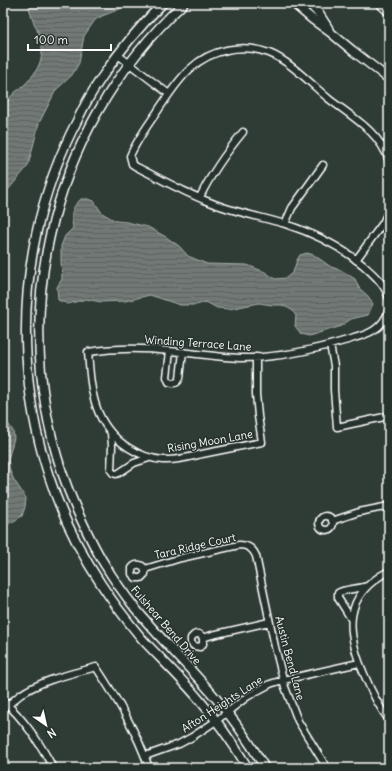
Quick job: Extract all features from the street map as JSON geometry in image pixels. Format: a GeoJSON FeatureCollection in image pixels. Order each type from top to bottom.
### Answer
{"type":"FeatureCollection","features":[{"type":"Feature","properties":{"kind":"main road"},"geometry":{"type":"LineString","coordinates":[[163,3],[140,27],[94,89],[71,132],[56,166],[43,206],[33,248],[27,293],[26,362],[32,409],[44,461],[62,511],[82,553],[108,596],[135,630],[216,721],[248,768]]}},
{"type":"Feature","properties":{"kind":"main road","name":"Fulshear Bend Drive"},"geometry":{"type":"LineString","coordinates":[[184,3],[158,28],[129,63],[101,106],[82,142],[70,170],[61,194],[49,239],[43,272],[39,329],[40,364],[46,407],[55,449],[64,478],[82,523],[96,551],[120,588],[145,620],[198,677],[228,713],[265,768]]}},
{"type":"Feature","properties":{"kind":"main road"},"geometry":{"type":"LineString","coordinates":[[293,3],[389,79]]}},
{"type":"Feature","properties":{"kind":"main road"},"geometry":{"type":"LineString","coordinates":[[309,3],[319,14],[330,32]]}},
{"type":"Feature","properties":{"kind":"main road"},"geometry":{"type":"LineString","coordinates":[[35,236],[49,239]]}},
{"type":"Feature","properties":{"kind":"main road"},"geometry":{"type":"LineString","coordinates":[[32,409],[46,407]]}},
{"type":"Feature","properties":{"kind":"main road"},"geometry":{"type":"LineString","coordinates":[[108,596],[120,588]]}},
{"type":"Feature","properties":{"kind":"street"},"geometry":{"type":"LineString","coordinates":[[378,3],[389,13]]}},
{"type":"Feature","properties":{"kind":"street"},"geometry":{"type":"LineString","coordinates":[[389,161],[383,147],[371,132],[279,58],[270,54],[244,48],[217,52],[198,62],[190,69],[169,94],[150,121],[130,156],[132,164],[135,166],[223,207],[285,224],[324,239],[343,250],[383,284],[389,298]]}},
{"type":"Feature","properties":{"kind":"street"},"geometry":{"type":"LineString","coordinates":[[118,55],[169,94]]}},
{"type":"Feature","properties":{"kind":"street"},"geometry":{"type":"LineString","coordinates":[[200,197],[220,162],[243,132]]}},
{"type":"Feature","properties":{"kind":"street"},"geometry":{"type":"LineString","coordinates":[[285,224],[292,208],[323,165]]}},
{"type":"Feature","properties":{"kind":"street"},"geometry":{"type":"LineString","coordinates":[[356,260],[383,223],[389,210]]}},
{"type":"Feature","properties":{"kind":"street","name":"Winding Terrace Lane"},"geometry":{"type":"LineString","coordinates":[[88,352],[147,349],[225,357],[256,357],[296,353],[330,345],[375,330],[384,321],[389,310]]}},
{"type":"Feature","properties":{"kind":"street"},"geometry":{"type":"LineString","coordinates":[[330,345],[334,366],[334,390],[338,427],[389,416]]}},
{"type":"Feature","properties":{"kind":"street"},"geometry":{"type":"LineString","coordinates":[[170,351],[167,380],[172,383],[176,383],[180,378],[183,352]]}},
{"type":"Feature","properties":{"kind":"street","name":"Rising Moon Lane"},"geometry":{"type":"LineString","coordinates":[[88,352],[93,396],[105,425],[122,444],[135,452],[149,458],[164,460],[178,459],[262,442],[256,394],[256,357]]}},
{"type":"Feature","properties":{"kind":"street"},"geometry":{"type":"LineString","coordinates":[[111,433],[111,470],[113,473],[119,473],[134,463],[149,458]]}},
{"type":"Feature","properties":{"kind":"street"},"geometry":{"type":"LineString","coordinates":[[332,521],[359,512],[389,506]]}},
{"type":"Feature","properties":{"kind":"street","name":"Tara Ridge Court"},"geometry":{"type":"LineString","coordinates":[[145,569],[181,558],[239,545],[250,547]]}},
{"type":"Feature","properties":{"kind":"street","name":"Austin Bend Lane"},"geometry":{"type":"LineString","coordinates":[[250,547],[256,556],[269,622],[283,680],[289,698],[298,720],[327,768]]}},
{"type":"Feature","properties":{"kind":"street"},"geometry":{"type":"LineString","coordinates":[[351,620],[338,598],[338,593],[367,586],[389,571]]}},
{"type":"Feature","properties":{"kind":"street"},"geometry":{"type":"LineString","coordinates":[[367,586],[356,602],[353,611],[351,620],[352,641],[359,663],[376,701],[389,720]]}},
{"type":"Feature","properties":{"kind":"street"},"geometry":{"type":"LineString","coordinates":[[203,638],[269,622]]}},
{"type":"Feature","properties":{"kind":"street","name":"Afton Heights Lane"},"geometry":{"type":"LineString","coordinates":[[145,756],[179,744],[192,737],[228,713],[247,697],[270,684],[359,663]]}},
{"type":"Feature","properties":{"kind":"street"},"geometry":{"type":"LineString","coordinates":[[53,768],[40,744],[18,715],[6,703],[34,687],[62,676],[96,667],[123,710],[145,756],[149,768]]}},
{"type":"Feature","properties":{"kind":"shaded area"},"geometry":{"type":"Polygon","coordinates":[[[29,3],[127,3],[120,9],[95,20],[84,36],[79,63],[72,75],[56,90],[39,123],[28,166],[3,196],[3,131],[6,123],[6,106],[12,95],[34,74],[42,54],[40,36],[31,15],[29,3]]]}},
{"type":"Feature","properties":{"kind":"shaded area"},"geometry":{"type":"Polygon","coordinates":[[[81,199],[94,201],[102,213],[116,221],[148,227],[179,246],[188,256],[207,264],[247,265],[265,272],[275,279],[286,278],[293,272],[300,255],[307,253],[314,255],[331,267],[341,270],[355,279],[359,288],[368,296],[373,304],[368,315],[351,319],[341,326],[309,336],[301,334],[295,326],[296,316],[292,310],[282,305],[259,303],[229,309],[217,308],[206,302],[196,305],[180,305],[150,295],[125,301],[101,302],[86,299],[68,304],[58,300],[57,287],[62,279],[61,246],[65,236],[73,228],[72,212],[81,199]]]}},
{"type":"Feature","properties":{"kind":"shaded area"},"geometry":{"type":"Polygon","coordinates":[[[3,416],[13,431],[14,438],[8,460],[10,471],[26,498],[22,516],[13,522],[6,524],[3,523],[3,416]]]}}]}
